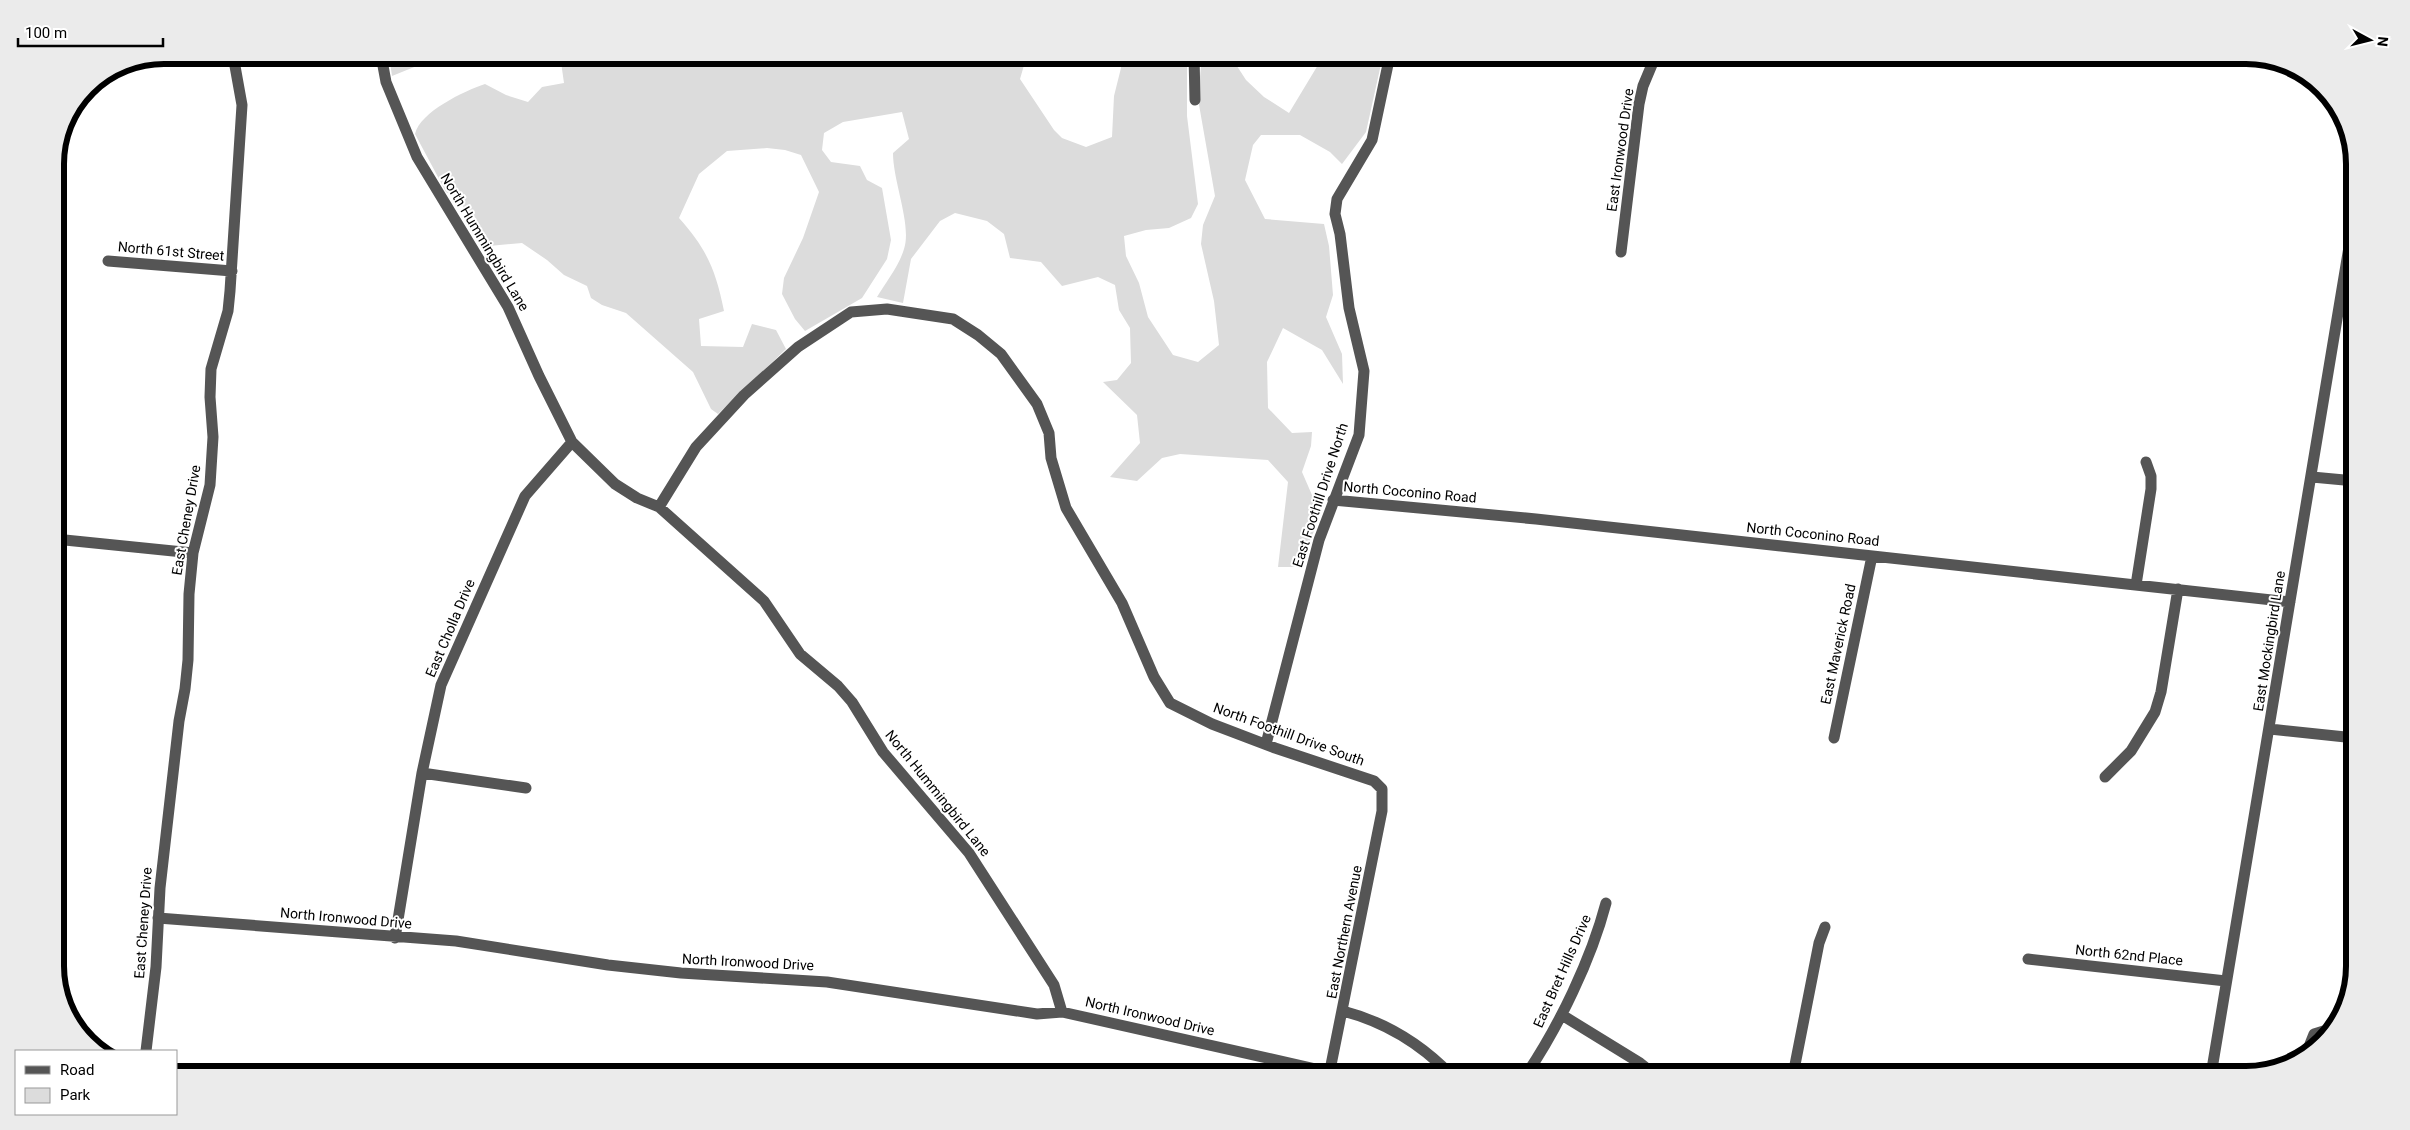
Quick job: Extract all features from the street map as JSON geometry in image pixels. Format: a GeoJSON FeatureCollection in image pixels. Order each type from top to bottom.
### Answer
{"type":"FeatureCollection","features":[{"type":"Feature","properties":{"kind":"street","name":"East Cheney Drive"},"geometry":{"type":"LineString","coordinates":[[146,1050],[156,967],[160,888],[188,660],[189,594],[193,553],[210,485],[213,437],[210,397],[211,369],[228,311],[232,271],[242,105],[235,64]]}},
{"type":"Feature","properties":{"kind":"street","name":"North Hummingbird Lane"},"geometry":{"type":"LineString","coordinates":[[383,64],[386,82],[417,157],[508,307],[539,376],[572,442],[615,484],[637,498],[659,507],[764,602],[800,654],[838,686],[852,702],[883,752],[969,853],[1054,985],[1062,1012]]}},
{"type":"Feature","properties":{"kind":"street"},"geometry":{"type":"LineString","coordinates":[[1194,64],[1195,100]]}},
{"type":"Feature","properties":{"kind":"street","name":"East Foothill Drive North"},"geometry":{"type":"LineString","coordinates":[[1266,744],[1319,540],[1359,435],[1364,371],[1348,299],[1340,234],[1335,214],[1337,199],[1372,140],[1388,64]]}},
{"type":"Feature","properties":{"kind":"street","name":"East Ironwood Drive"},"geometry":{"type":"LineString","coordinates":[[1621,252],[1639,104],[1643,86],[1652,64]]}},
{"type":"Feature","properties":{"kind":"street","name":"North 61st Street"},"geometry":{"type":"LineString","coordinates":[[108,261],[232,271]]}},
{"type":"Feature","properties":{"kind":"street","name":"East Mockingbird Lane"},"geometry":{"type":"LineString","coordinates":[[2212,1066],[2346,267]]}},
{"type":"Feature","properties":{"kind":"street","name":"North Foothill Drive South"},"geometry":{"type":"LineString","coordinates":[[659,507],[696,447],[744,396],[798,347],[851,312],[887,309],[953,319],[978,335],[1001,354],[1037,404],[1049,434],[1052,458],[1066,508],[1122,603],[1154,677],[1170,703],[1212,724],[1374,781],[1382,789],[1383,795]]}},
{"type":"Feature","properties":{"kind":"street","name":"East Cholla Drive"},"geometry":{"type":"LineString","coordinates":[[395,938],[422,773],[441,685],[525,496],[572,442]]}},
{"type":"Feature","properties":{"kind":"street"},"geometry":{"type":"LineString","coordinates":[[2136,585],[2151,489],[2151,476],[2146,462]]}},
{"type":"Feature","properties":{"kind":"street"},"geometry":{"type":"LineString","coordinates":[[2312,477],[2346,480]]}},
{"type":"Feature","properties":{"kind":"street","name":"North Coconino Road"},"geometry":{"type":"LineString","coordinates":[[1333,500],[1536,519],[2290,602]]}},
{"type":"Feature","properties":{"kind":"street"},"geometry":{"type":"LineString","coordinates":[[64,540],[193,553]]}},
{"type":"Feature","properties":{"kind":"street","name":"East Maverick Road"},"geometry":{"type":"LineString","coordinates":[[1834,738],[1872,556]]}},
{"type":"Feature","properties":{"kind":"street"},"geometry":{"type":"LineString","coordinates":[[2105,777],[2131,751],[2154,712],[2160,692],[2178,590]]}},
{"type":"Feature","properties":{"kind":"street"},"geometry":{"type":"LineString","coordinates":[[2270,729],[2346,737]]}},
{"type":"Feature","properties":{"kind":"street"},"geometry":{"type":"LineString","coordinates":[[422,773],[526,788]]}},
{"type":"Feature","properties":{"kind":"street","name":"East Northern Avenue"},"geometry":{"type":"LineString","coordinates":[[1331,1066],[1382,811],[1383,795]]}},
{"type":"Feature","properties":{"kind":"street","name":"East Bret Hills Drive"},"geometry":{"type":"LineString","coordinates":[[1531,1066],[1562,1015],[1601,922],[1606,903]]}},
{"type":"Feature","properties":{"kind":"street","name":"North Ironwood Drive"},"geometry":{"type":"LineString","coordinates":[[158,918],[395,938],[456,941],[596,964],[681,973],[827,982],[1037,1014],[1062,1012],[1295,1066]]}},
{"type":"Feature","properties":{"kind":"street"},"geometry":{"type":"LineString","coordinates":[[1795,1066],[1819,943],[1825,927]]}},
{"type":"Feature","properties":{"kind":"street","name":"North 62nd Place"},"geometry":{"type":"LineString","coordinates":[[2028,959],[2226,981]]}},
{"type":"Feature","properties":{"kind":"street"},"geometry":{"type":"LineString","coordinates":[[1343,1011],[1387,1026],[1435,1058],[1443,1066]]}},
{"type":"Feature","properties":{"kind":"street"},"geometry":{"type":"LineString","coordinates":[[1562,1015],[1644,1066]]}},
{"type":"Feature","properties":{"kind":"street"},"geometry":{"type":"LineString","coordinates":[[2311,1042],[2314,1034],[2321,1032]]}},
{"type":"Feature","properties":{"kind":"green space"},"geometry":{"type":"Polygon","coordinates":[[[390,64],[422,64],[392,76],[390,64]]]}},
{"type":"Feature","properties":{"kind":"green space"},"geometry":{"type":"Polygon","coordinates":[[[561,64],[1024,64],[1020,79],[1054,130],[1062,138],[1086,147],[1112,137],[1114,96],[1121,64],[1187,64],[1187,116],[1198,204],[1191,218],[1169,228],[1146,230],[1124,236],[1126,256],[1139,283],[1148,317],[1173,355],[1198,362],[1219,345],[1214,301],[1201,244],[1203,225],[1215,196],[1198,99],[1201,64],[1236,64],[1246,80],[1264,97],[1289,113],[1319,64],[1381,64],[1366,132],[1342,164],[1330,152],[1300,135],[1261,135],[1253,145],[1245,180],[1265,219],[1324,224],[1329,246],[1333,295],[1326,317],[1342,354],[1343,384],[1322,350],[1283,328],[1267,362],[1268,408],[1292,433],[1312,432],[1311,446],[1302,472],[1315,502],[1314,531],[1298,567],[1278,567],[1288,482],[1268,460],[1180,454],[1162,458],[1137,481],[1110,477],[1140,443],[1137,415],[1103,382],[1117,380],[1131,363],[1130,328],[1119,310],[1115,285],[1098,277],[1062,286],[1041,262],[1010,258],[1004,234],[987,221],[955,213],[940,221],[911,259],[903,303],[877,297],[899,262],[906,239],[906,228],[893,153],[909,139],[902,112],[843,122],[824,133],[822,150],[831,162],[860,166],[867,180],[882,188],[891,240],[887,259],[862,298],[805,331],[795,319],[782,294],[784,278],[803,238],[819,192],[801,155],[785,150],[767,148],[727,151],[699,174],[679,218],[697,240],[709,261],[718,284],[724,311],[699,319],[701,346],[743,347],[752,324],[776,330],[786,349],[718,414],[711,409],[693,372],[626,313],[602,305],[591,298],[587,286],[564,275],[547,260],[522,243],[489,246],[475,230],[460,200],[446,192],[415,134],[425,118],[434,110],[455,97],[485,84],[506,95],[528,102],[542,87],[564,83],[561,64]]]}}]}
